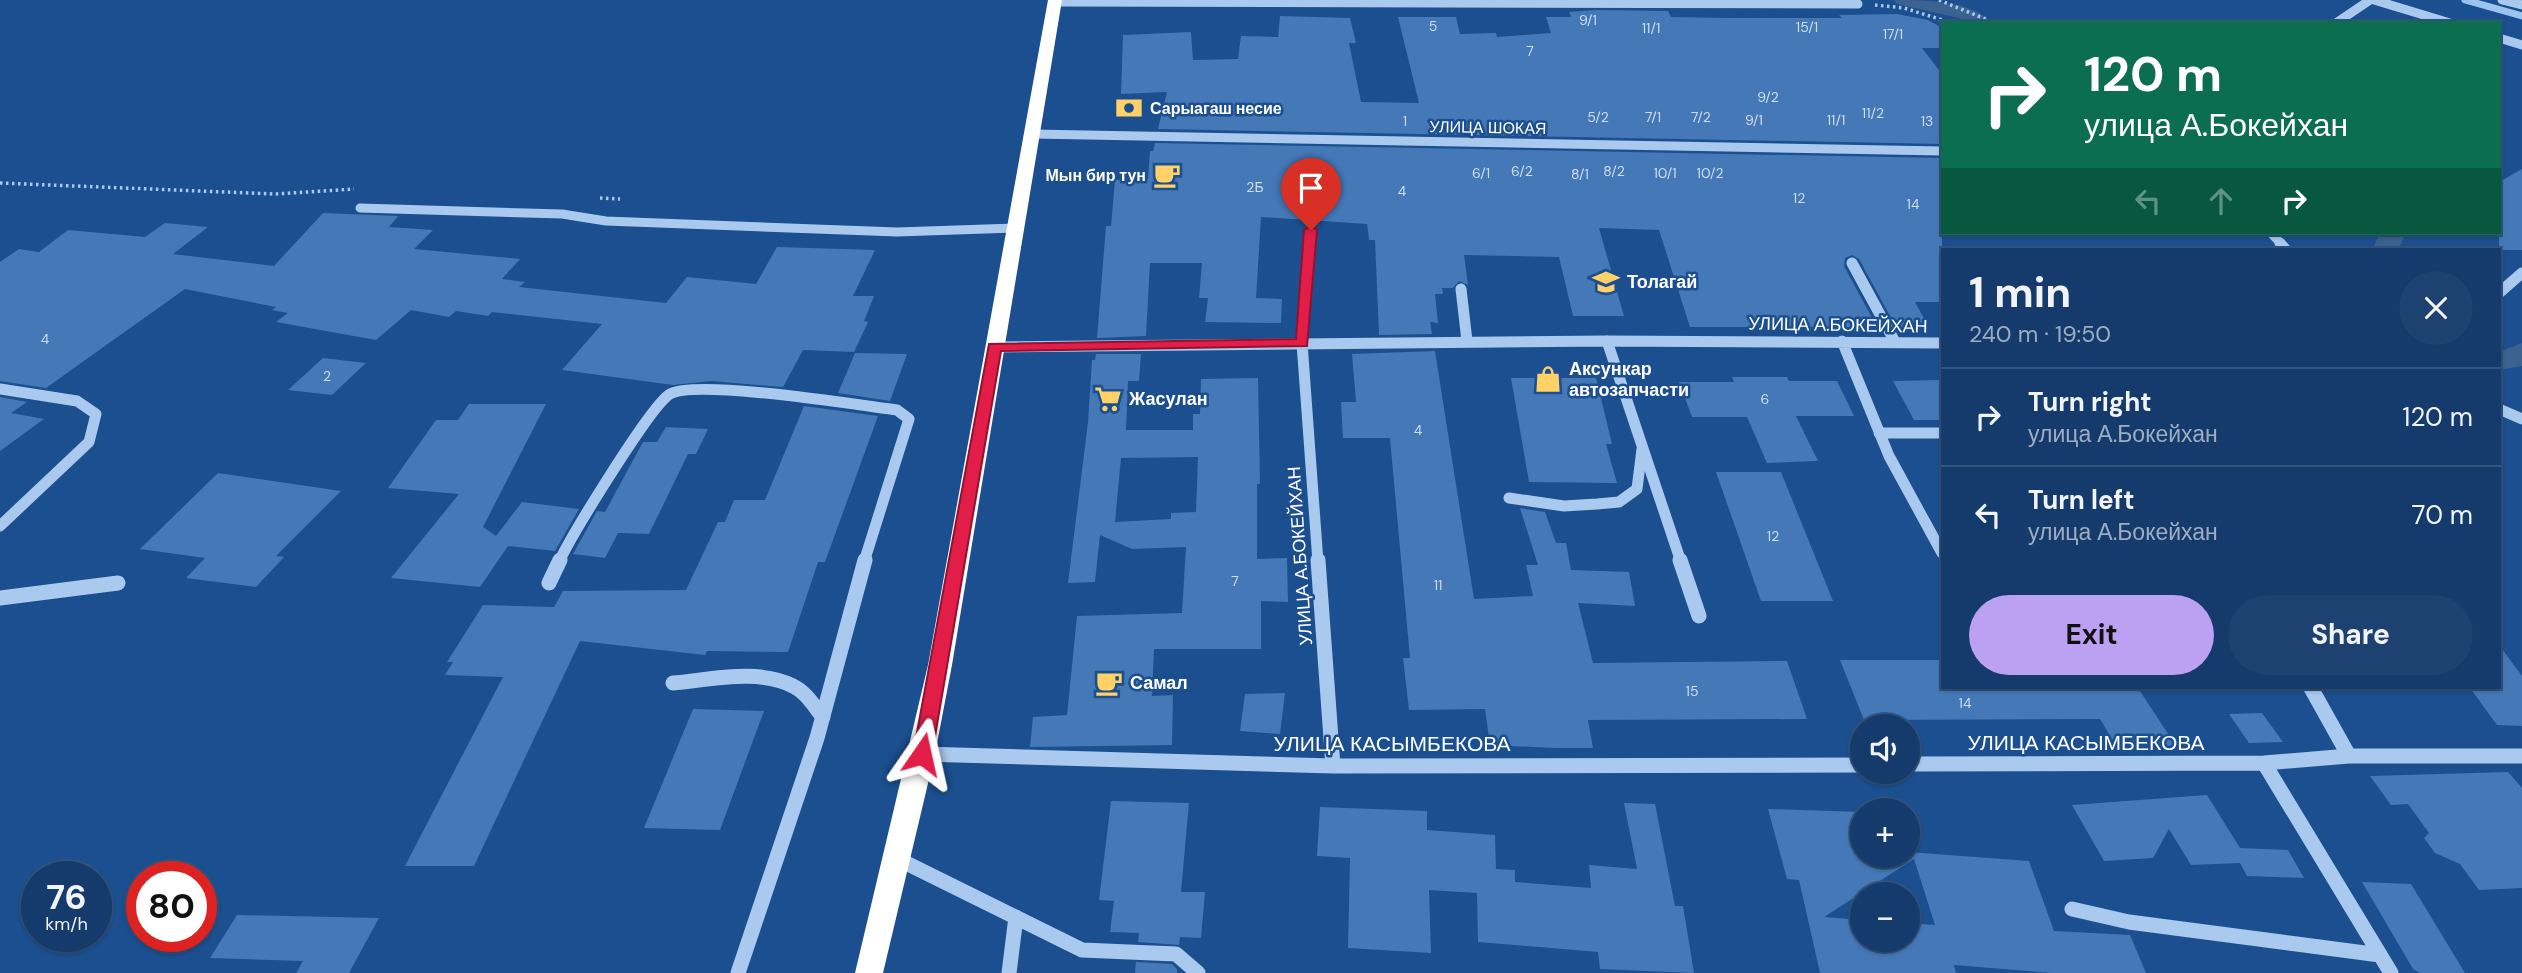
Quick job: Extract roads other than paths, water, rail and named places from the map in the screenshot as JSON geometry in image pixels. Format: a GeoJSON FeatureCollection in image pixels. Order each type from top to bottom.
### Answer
{"type":"FeatureCollection","features":[{"type":"Feature","properties":{"kind":"highway"},"geometry":{"type":"LineString","coordinates":[[869,973],[922,754],[1055,1]]}},
{"type":"Feature","properties":{"kind":"street"},"geometry":{"type":"LineString","coordinates":[[2339,21],[2372,0],[2443,21]]}},
{"type":"Feature","properties":{"kind":"street"},"geometry":{"type":"LineString","coordinates":[[2502,0],[2522,5]]}},
{"type":"Feature","properties":{"kind":"street"},"geometry":{"type":"LineString","coordinates":[[1055,1],[1858,4]]}},
{"type":"Feature","properties":{"kind":"street"},"geometry":{"type":"LineString","coordinates":[[2501,39],[2522,45]]}},
{"type":"Feature","properties":{"kind":"street","name":"УЛИЦА ШОКАЯ"},"geometry":{"type":"LineString","coordinates":[[1033,134],[1941,151]]}},
{"type":"Feature","properties":{"kind":"street"},"geometry":{"type":"LineString","coordinates":[[360,208],[562,214],[606,221],[897,232],[1015,228]]}},
{"type":"Feature","properties":{"kind":"street","name":"УЛИЦА А.БОКЕЙХАН"},"geometry":{"type":"LineString","coordinates":[[1311,230],[1302,343],[1333,766]]}},
{"type":"Feature","properties":{"kind":"street"},"geometry":{"type":"LineString","coordinates":[[1852,263],[1895,342]]}},
{"type":"Feature","properties":{"kind":"street"},"geometry":{"type":"LineString","coordinates":[[2501,291],[2522,273]]}},
{"type":"Feature","properties":{"kind":"street"},"geometry":{"type":"LineString","coordinates":[[1461,289],[1467,341]]}},
{"type":"Feature","properties":{"kind":"street","name":"УЛИЦА А.БОКЕЙХАН"},"geometry":{"type":"LineString","coordinates":[[995,347],[1467,341],[1941,343]]}},
{"type":"Feature","properties":{"kind":"street"},"geometry":{"type":"LineString","coordinates":[[1607,341],[1699,616]]}},
{"type":"Feature","properties":{"kind":"street"},"geometry":{"type":"LineString","coordinates":[[1842,341],[1879,433],[1941,551]]}},
{"type":"Feature","properties":{"kind":"street"},"geometry":{"type":"LineString","coordinates":[[0,389],[77,401],[96,414],[96,430],[89,442],[0,526]]}},
{"type":"Feature","properties":{"kind":"street"},"geometry":{"type":"LineString","coordinates":[[549,583],[563,553],[635,440],[668,395],[683,389],[776,394],[897,410],[909,419],[866,556],[823,717],[738,973]]}},
{"type":"Feature","properties":{"kind":"street"},"geometry":{"type":"LineString","coordinates":[[2501,410],[2522,419]]}},
{"type":"Feature","properties":{"kind":"street"},"geometry":{"type":"LineString","coordinates":[[1879,433],[1941,433]]}},
{"type":"Feature","properties":{"kind":"street"},"geometry":{"type":"LineString","coordinates":[[1508,498],[1564,506],[1619,502],[1637,489],[1643,446]]}},
{"type":"Feature","properties":{"kind":"street"},"geometry":{"type":"LineString","coordinates":[[0,598],[118,583]]}},
{"type":"Feature","properties":{"kind":"street"},"geometry":{"type":"LineString","coordinates":[[673,682],[753,679],[789,683],[808,699],[823,717]]}},
{"type":"Feature","properties":{"kind":"street"},"geometry":{"type":"LineString","coordinates":[[2312,689],[2349,756]]}},
{"type":"Feature","properties":{"kind":"street","name":"УЛИЦА КАСЫМБЕКОВА"},"geometry":{"type":"LineString","coordinates":[[922,754],[1333,766],[1850,765]]}},
{"type":"Feature","properties":{"kind":"street","name":"УЛИЦА КАСЫМБЕКОВА"},"geometry":{"type":"LineString","coordinates":[[1920,764],[2264,763],[2349,756],[2522,756]]}},
{"type":"Feature","properties":{"kind":"street"},"geometry":{"type":"LineString","coordinates":[[2264,763],[2391,973]]}},
{"type":"Feature","properties":{"kind":"street"},"geometry":{"type":"LineString","coordinates":[[898,859],[1082,950],[1176,954],[1198,973]]}},
{"type":"Feature","properties":{"kind":"street"},"geometry":{"type":"LineString","coordinates":[[2072,909],[2129,922],[2333,951],[2381,955]]}},
{"type":"Feature","properties":{"kind":"street"},"geometry":{"type":"LineString","coordinates":[[1009,973],[1016,918]]}},
{"type":"Feature","properties":{"kind":"waterway"},"geometry":{"type":"LineString","coordinates":[[1904,0],[1965,13],[1979,21]]}},
{"type":"Feature","properties":{"kind":"waterway"},"geometry":{"type":"LineString","coordinates":[[2465,0],[2522,16]]}},
{"type":"Feature","properties":{"kind":"waterway"},"geometry":{"type":"LineString","coordinates":[[2386,248],[2392,235]]}},
{"type":"Feature","properties":{"kind":"waterway"},"geometry":{"type":"LineString","coordinates":[[2501,361],[2510,361],[2522,352]]}},
{"type":"Feature","properties":{"kind":"place","name":"Сарыагаш несие"},"geometry":{"type":"Point","coordinates":[1129,108]}},
{"type":"Feature","properties":{"kind":"place","name":"Мын бир тун"},"geometry":{"type":"Point","coordinates":[1167,175]}},
{"type":"Feature","properties":{"kind":"place","name":"Толагай"},"geometry":{"type":"Point","coordinates":[1606,282]}},
{"type":"Feature","properties":{"kind":"place","name":"Аксункар автозапчасти"},"geometry":{"type":"Point","coordinates":[1548,379]}},
{"type":"Feature","properties":{"kind":"place","name":"Жасулан"},"geometry":{"type":"Point","coordinates":[1108,399]}},
{"type":"Feature","properties":{"kind":"place","name":"Самал"},"geometry":{"type":"Point","coordinates":[1109,683]}}]}
